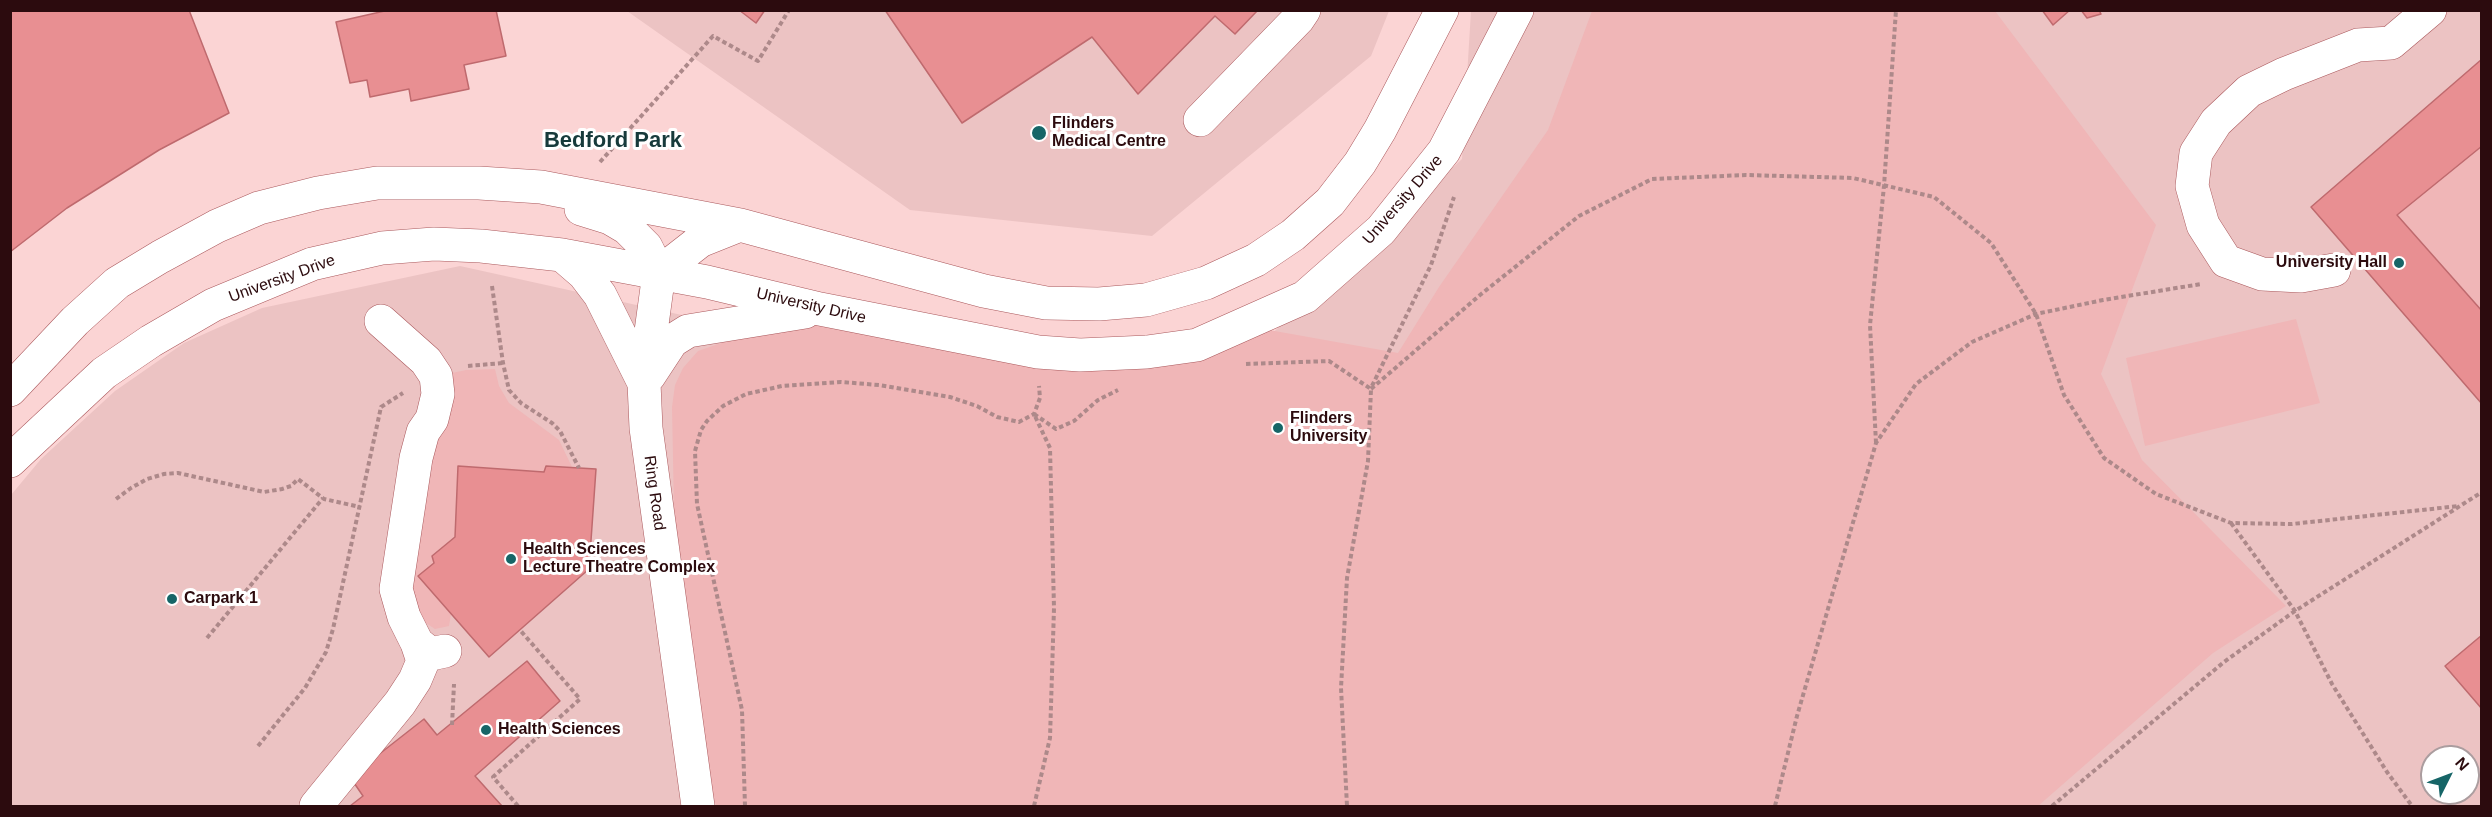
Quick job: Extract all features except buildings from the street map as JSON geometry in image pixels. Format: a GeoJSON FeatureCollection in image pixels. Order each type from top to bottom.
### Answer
{"type":"FeatureCollection","features":[{"type":"Feature","properties":{"kind":"street"},"geometry":{"type":"LineString","coordinates":[[1200,120],[1298,20],[1304,10]]}},
{"type":"Feature","properties":{"kind":"street"},"geometry":{"type":"LineString","coordinates":[[10,390],[75,321],[117,283],[217,226],[259,208],[318,193],[377,183],[479,183],[541,187],[740,225],[984,291],[1046,303],[1099,304],[1146,300],[1206,283],[1256,260],[1293,235],[1330,202],[1360,163],[1380,130],[1442,10]]}},
{"type":"Feature","properties":{"kind":"street","name":"University Drive"},"geometry":{"type":"LineString","coordinates":[[10,460],[105,373],[151,341],[213,305],[312,264],[382,248],[434,244],[481,246],[562,255],[1038,352],[1080,356],[1147,352],[1197,345],[1305,297],[1381,230],[1444,152],[1517,10]]}},
{"type":"Feature","properties":{"kind":"street"},"geometry":{"type":"LineString","coordinates":[[2334,270],[2301,276],[2262,274],[2226,261],[2204,225],[2192,186],[2196,153],[2216,122],[2249,91],[2284,74],[2358,45],[2391,43],[2430,10]]}},
{"type":"Feature","properties":{"kind":"street"},"geometry":{"type":"LineString","coordinates":[[401,183],[470,199],[586,210],[610,218],[627,228],[646,247],[659,273],[700,241],[740,225]]}},
{"type":"Feature","properties":{"kind":"street"},"geometry":{"type":"LineString","coordinates":[[562,255],[585,274],[600,295],[644,383],[672,341],[688,332],[820,309]]}},
{"type":"Feature","properties":{"kind":"street","name":"Ring Road"},"geometry":{"type":"LineString","coordinates":[[659,273],[644,383],[646,428],[698,807]]}},
{"type":"Feature","properties":{"kind":"street"},"geometry":{"type":"LineString","coordinates":[[315,807],[400,703],[416,680],[431,647],[404,617],[396,589],[416,458],[423,432],[432,419],[438,394],[436,376],[426,361],[381,321]]}},
{"type":"Feature","properties":{"kind":"path"},"geometry":{"type":"LineString","coordinates":[[597,164],[713,36],[758,61],[789,10]]}},
{"type":"Feature","properties":{"kind":"path"},"geometry":{"type":"LineString","coordinates":[[1876,443],[1870,325],[1884,186],[1896,10]]}},
{"type":"Feature","properties":{"kind":"path"},"geometry":{"type":"LineString","coordinates":[[1371,389],[1480,295],[1579,216],[1652,179],[1746,175],[1853,178],[1934,197],[1991,243],[2036,314],[2064,395],[2103,458],[2156,494],[2231,523],[2292,524],[2459,506]]}},
{"type":"Feature","properties":{"kind":"path"},"geometry":{"type":"LineString","coordinates":[[1347,807],[1341,688],[1347,578],[1368,461],[1371,389],[1431,265],[1457,187]]}},
{"type":"Feature","properties":{"kind":"path"},"geometry":{"type":"LineString","coordinates":[[1775,807],[1797,716],[1876,443],[1916,384],[1972,342],[2036,314],[2103,300],[2210,283],[2226,261]]}},
{"type":"Feature","properties":{"kind":"path"},"geometry":{"type":"LineString","coordinates":[[492,286],[509,390],[521,404],[552,423],[560,431],[579,468]]}},
{"type":"Feature","properties":{"kind":"path"},"geometry":{"type":"LineString","coordinates":[[745,807],[742,710],[698,504],[695,451],[701,430],[723,406],[746,394],[782,386],[841,382],[879,385],[950,397],[977,406],[997,417],[1019,422],[1034,414],[1040,398],[1038,352]]}},
{"type":"Feature","properties":{"kind":"path"},"geometry":{"type":"LineString","coordinates":[[1259,362],[1329,361],[1371,389]]}},
{"type":"Feature","properties":{"kind":"path"},"geometry":{"type":"LineString","coordinates":[[258,746],[305,688],[326,652],[381,407]]}},
{"type":"Feature","properties":{"kind":"path"},"geometry":{"type":"LineString","coordinates":[[1034,414],[1050,448],[1054,608],[1050,738],[1034,807]]}},
{"type":"Feature","properties":{"kind":"path"},"geometry":{"type":"LineString","coordinates":[[116,499],[147,479],[178,473],[264,492],[291,486],[298,479],[323,498],[360,507]]}},
{"type":"Feature","properties":{"kind":"path"},"geometry":{"type":"LineString","coordinates":[[2052,807],[2224,662],[2295,611],[2481,492]]}},
{"type":"Feature","properties":{"kind":"path"},"geometry":{"type":"LineString","coordinates":[[207,638],[323,498]]}},
{"type":"Feature","properties":{"kind":"path"},"geometry":{"type":"LineString","coordinates":[[2231,523],[2295,611],[2332,684],[2387,772],[2412,807]]}},
{"type":"Feature","properties":{"kind":"path"},"geometry":{"type":"LineString","coordinates":[[518,807],[494,777],[580,699],[520,630]]}},
{"type":"Feature","properties":{"kind":"shaded area","name":"Flinders Medical Centre"},"geometry":{"type":"Polygon","coordinates":[[[627,11],[1389,11],[1371,56],[1152,236],[910,210],[627,11]]]}},
{"type":"Feature","properties":{"kind":"shaded area","name":"Flinders University"},"geometry":{"type":"Polygon","coordinates":[[[1471,11],[2481,11],[2481,806],[11,806],[11,495],[41,459],[115,391],[184,343],[262,308],[460,266],[1057,398],[1217,384],[1462,159],[1471,11]]]}},
{"type":"Feature","properties":{"kind":"shaded area"},"geometry":{"type":"Polygon","coordinates":[[[1592,11],[1995,11],[2156,225],[2101,374],[2142,460],[2286,606],[2213,653],[2038,806],[716,806],[677,662],[672,407],[675,385],[683,368],[698,351],[820,309],[1038,352],[1241,325],[1398,353],[1439,287],[1548,130],[1592,11]]]}},
{"type":"Feature","properties":{"kind":"shaded area"},"geometry":{"type":"Polygon","coordinates":[[[2481,146],[2481,311],[2397,215],[2481,146]]]}},
{"type":"Feature","properties":{"kind":"shaded area"},"geometry":{"type":"Polygon","coordinates":[[[2296,319],[2320,403],[2145,446],[2126,358],[2296,319]]]}},
{"type":"Feature","properties":{"kind":"shaded area"},"geometry":{"type":"Polygon","coordinates":[[[495,369],[499,386],[509,403],[559,440],[572,467],[547,466],[544,472],[458,466],[455,537],[432,556],[451,614],[449,626],[435,629],[426,623],[414,605],[409,588],[425,467],[453,399],[452,373],[495,369]]]}},
{"type":"Feature","properties":{"kind":"place","name":"Flinders Medical Centre"},"geometry":{"type":"Point","coordinates":[1039,133]}},
{"type":"Feature","properties":{"kind":"place","name":"University Hall"},"geometry":{"type":"Point","coordinates":[2399,263]}},
{"type":"Feature","properties":{"kind":"place","name":"Flinders University"},"geometry":{"type":"Point","coordinates":[1278,428]}},
{"type":"Feature","properties":{"kind":"place","name":"Health Sciences Lecture Theatre Complex"},"geometry":{"type":"Point","coordinates":[511,559]}},
{"type":"Feature","properties":{"kind":"place","name":"Carpark 1"},"geometry":{"type":"Point","coordinates":[172,599]}},
{"type":"Feature","properties":{"kind":"place","name":"Health Sciences"},"geometry":{"type":"Point","coordinates":[486,730]}},
{"type":"Feature","properties":{"kind":"district","name":"Bedford Park"},"geometry":{"type":"Point","coordinates":[613,141]}}]}
